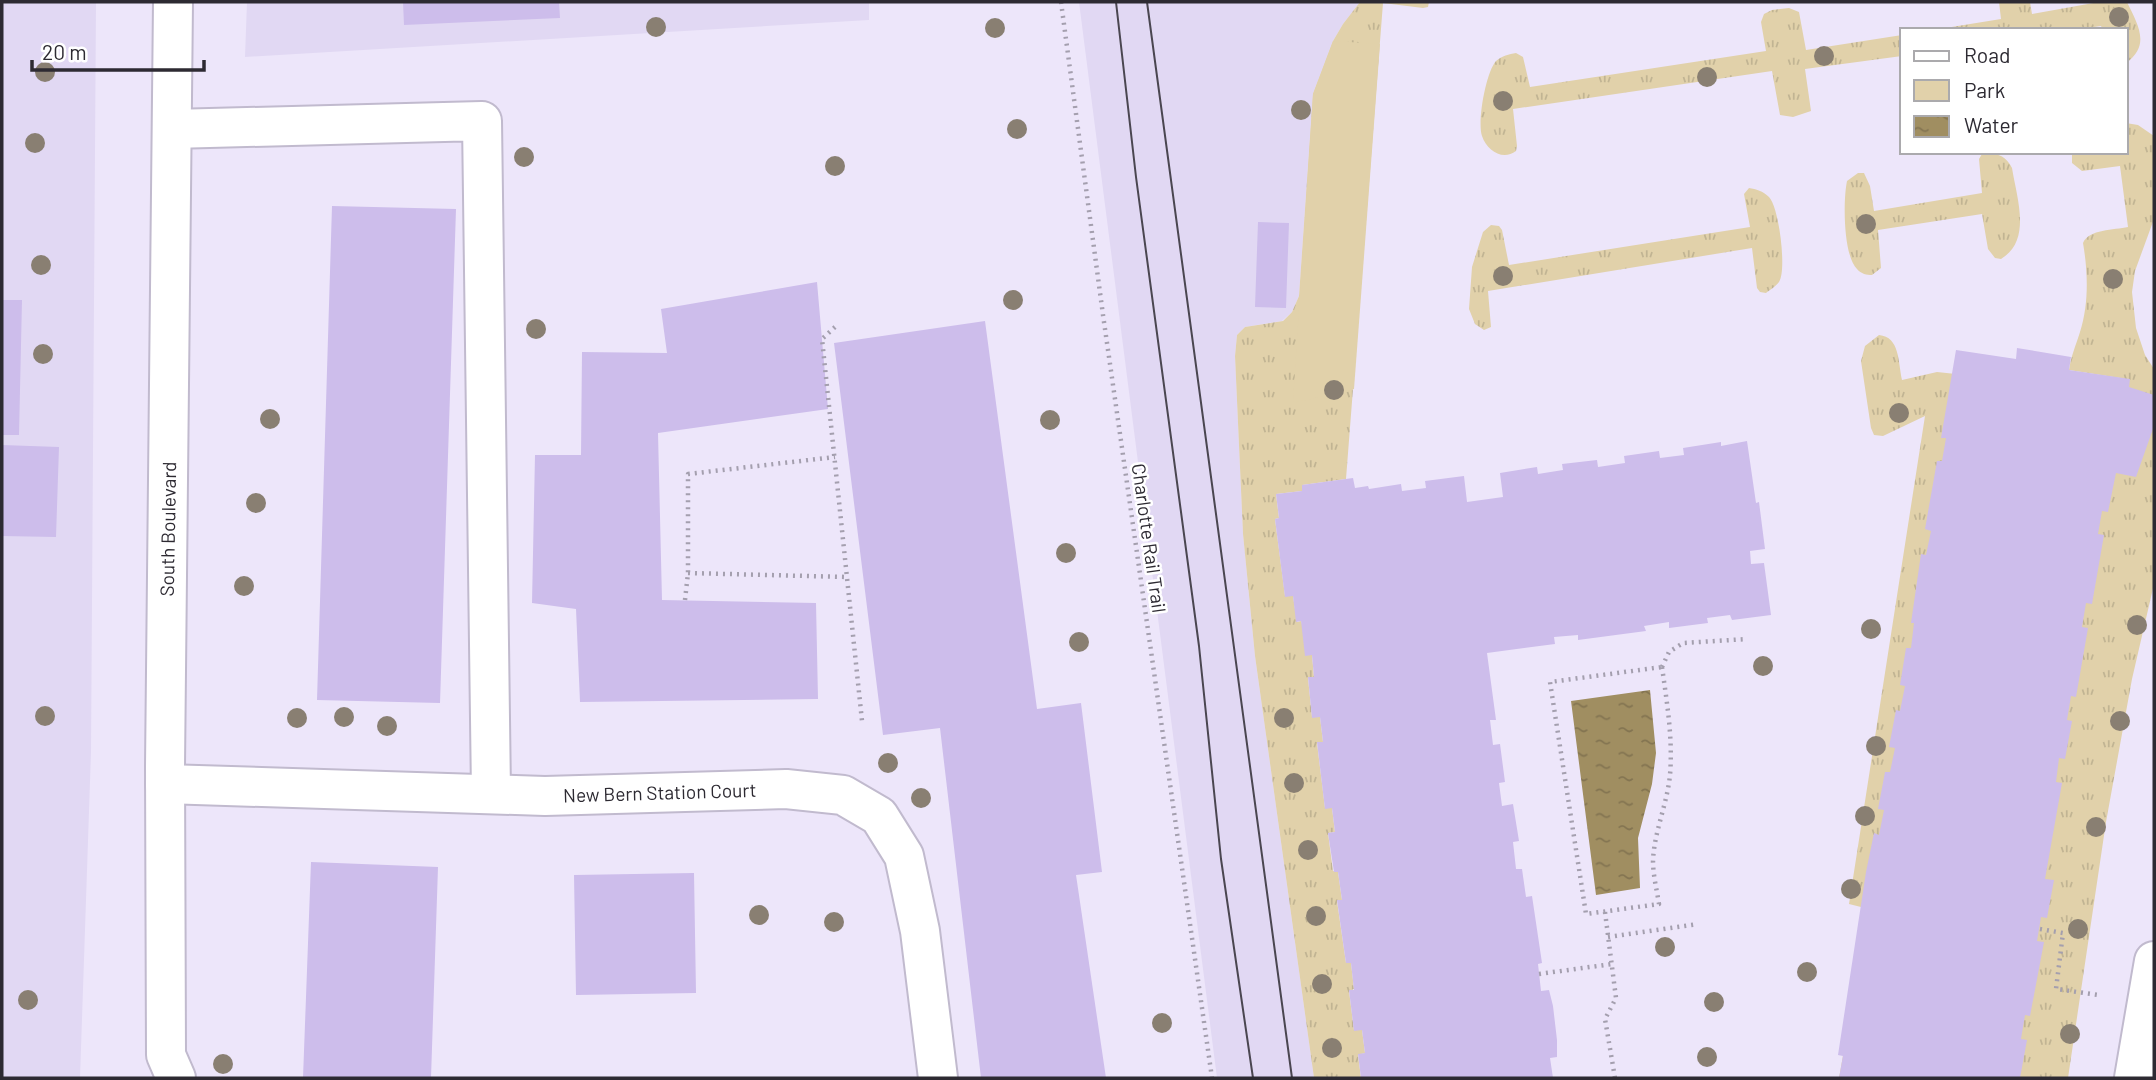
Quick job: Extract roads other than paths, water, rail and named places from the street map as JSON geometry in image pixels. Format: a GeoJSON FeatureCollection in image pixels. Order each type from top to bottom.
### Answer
{"type":"FeatureCollection","features":[{"type":"Feature","properties":{"kind":"street","name":"South Boulevard"},"geometry":{"type":"LineString","coordinates":[[166,1071],[165,784],[173,2]]}},
{"type":"Feature","properties":{"kind":"street"},"geometry":{"type":"LineString","coordinates":[[172,129],[482,121],[491,793]]}},
{"type":"Feature","properties":{"kind":"street","name":"New Bern Station Court"},"geometry":{"type":"LineString","coordinates":[[165,784],[545,796],[786,789],[843,795],[879,816],[904,856],[920,931],[938,1078]]}},
{"type":"Feature","properties":{"kind":"street"},"geometry":{"type":"LineString","coordinates":[[2134,1078],[2154,961]]}},
{"type":"Feature","properties":{"kind":"water"},"geometry":{"type":"Polygon","coordinates":[[[1650,690],[1656,753],[1652,784],[1638,838],[1640,888],[1596,895],[1571,701],[1650,690]]]}},
{"type":"Feature","properties":{"kind":"tram line"},"geometry":{"type":"LineString","coordinates":[[1116,2],[1136,177],[1199,646],[1221,859],[1253,1078]]}},
{"type":"Feature","properties":{"kind":"tram line"},"geometry":{"type":"LineString","coordinates":[[1147,2],[1292,1078]]}}]}
